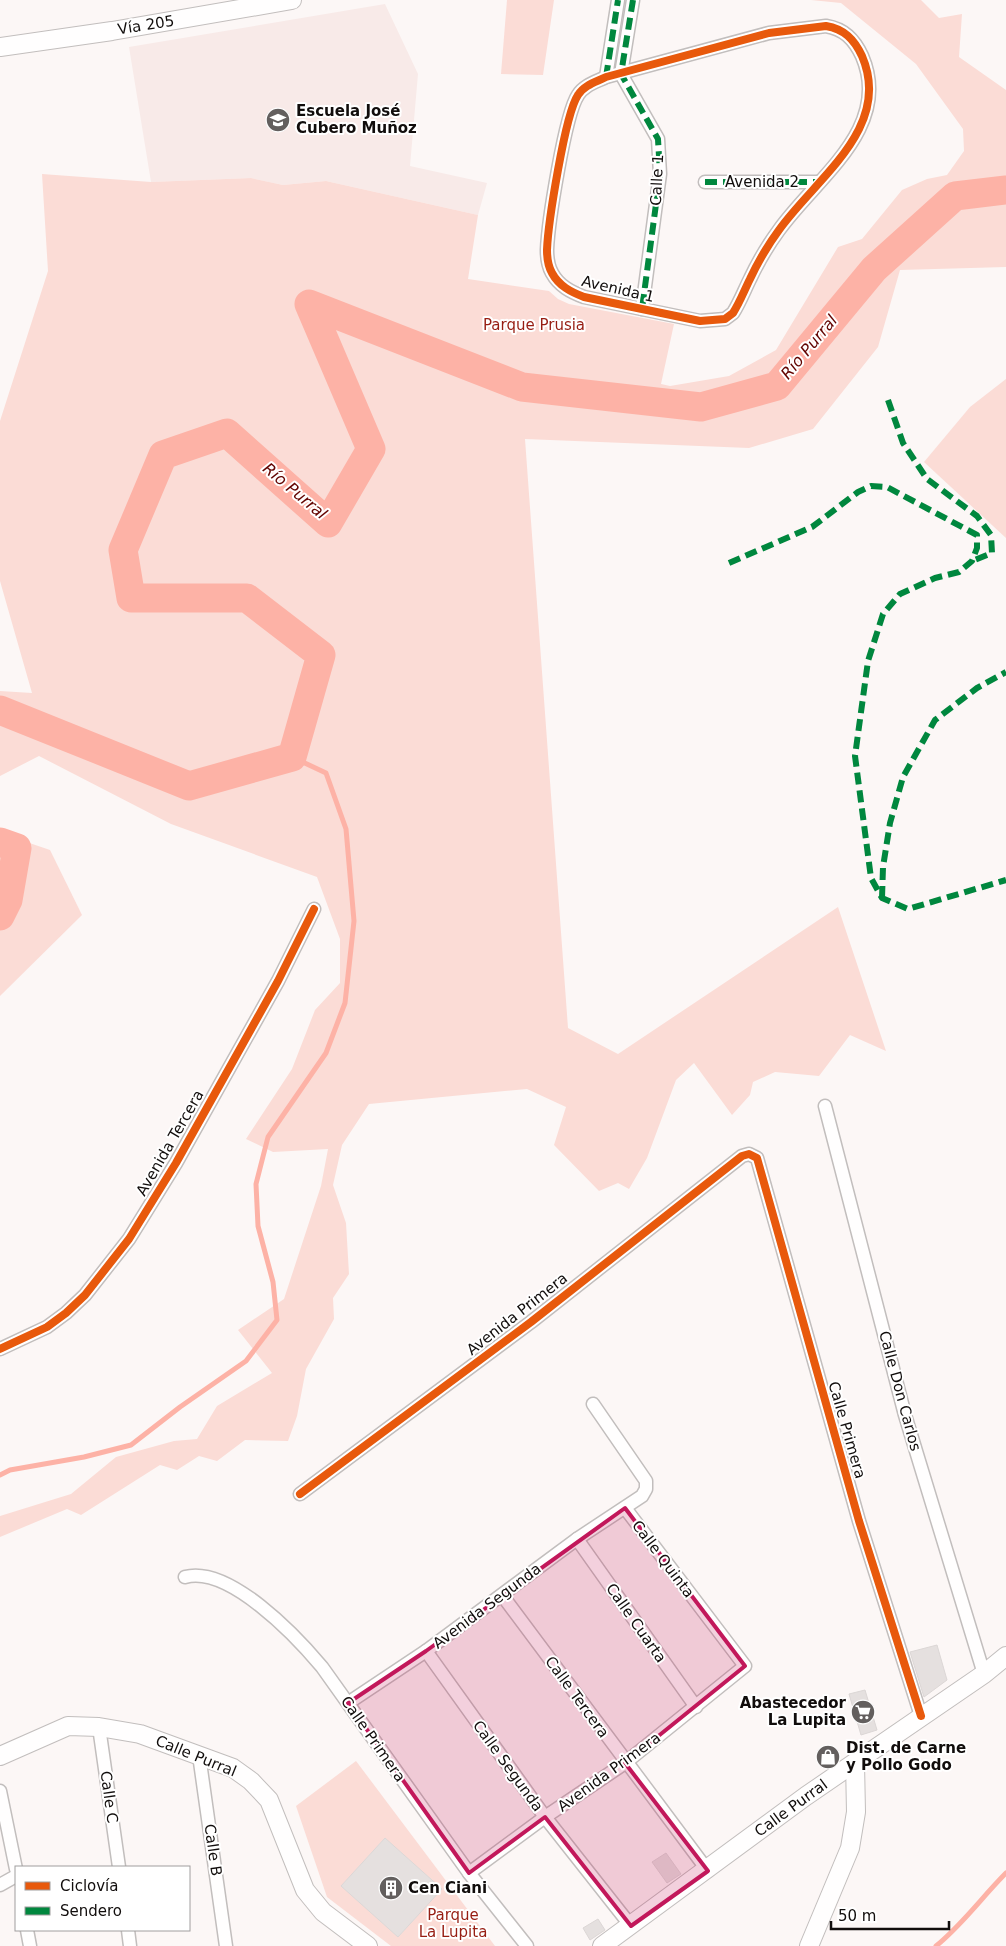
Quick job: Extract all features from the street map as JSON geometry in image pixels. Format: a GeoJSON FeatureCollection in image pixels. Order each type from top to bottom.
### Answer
{"type":"FeatureCollection","features":[{"type":"Feature","properties":{"kind":"street","name":"Vía 205"},"geometry":{"type":"LineString","coordinates":[[0,47],[226,5],[292,0]]}},
{"type":"Feature","properties":{"kind":"street"},"geometry":{"type":"LineString","coordinates":[[606,77],[618,0]]}},
{"type":"Feature","properties":{"kind":"street"},"geometry":{"type":"LineString","coordinates":[[621,74],[633,0]]}},
{"type":"Feature","properties":{"kind":"street","name":"Avenida 1"},"geometry":{"type":"LineString","coordinates":[[826,26],[839,28],[848,34],[858,47],[865,64],[870,98],[866,115],[846,151],[779,229],[750,278],[740,302],[725,319],[700,321],[584,297],[569,291],[558,283],[548,261],[547,250],[558,179],[571,112],[577,96],[585,87],[606,77],[621,74],[769,33],[826,26]]}},
{"type":"Feature","properties":{"kind":"street","name":"Calle 1"},"geometry":{"type":"LineString","coordinates":[[621,74],[652,126],[658,139],[660,157],[660,174],[642,309]]}},
{"type":"Feature","properties":{"kind":"street","name":"Avenida 2"},"geometry":{"type":"LineString","coordinates":[[705,182],[819,182]]}},
{"type":"Feature","properties":{"kind":"street","name":"Avenida Tercera"},"geometry":{"type":"LineString","coordinates":[[0,1349],[47,1327],[66,1313],[85,1295],[129,1240],[176,1163],[278,981],[314,909]]}},
{"type":"Feature","properties":{"kind":"street","name":"Calle Don Carlos"},"geometry":{"type":"LineString","coordinates":[[825,1106],[905,1414],[984,1674]]}},
{"type":"Feature","properties":{"kind":"street","name":"Avenida Primera"},"geometry":{"type":"LineString","coordinates":[[300,1494],[531,1322],[742,1156],[750,1154]]}},
{"type":"Feature","properties":{"kind":"street","name":"Calle Primera"},"geometry":{"type":"LineString","coordinates":[[750,1154],[757,1158],[857,1512],[921,1716]]}},
{"type":"Feature","properties":{"kind":"street","name":"Calle Quinta"},"geometry":{"type":"LineString","coordinates":[[593,1404],[646,1481],[646,1489],[642,1496],[625,1508],[745,1666]]}},
{"type":"Feature","properties":{"kind":"street","name":"Avenida Segunda"},"geometry":{"type":"LineString","coordinates":[[348,1703],[426,1651],[577,1539],[625,1508]]}},
{"type":"Feature","properties":{"kind":"street","name":"Calle Cuarta"},"geometry":{"type":"LineString","coordinates":[[577,1539],[696,1708]]}},
{"type":"Feature","properties":{"kind":"street","name":"Calle Primera"},"geometry":{"type":"LineString","coordinates":[[185,1577],[208,1576],[226,1583],[266,1610],[304,1645],[348,1703],[469,1873],[527,1946]]}},
{"type":"Feature","properties":{"kind":"street","name":"Calle Tercera"},"geometry":{"type":"LineString","coordinates":[[502,1595],[625,1763],[708,1870]]}},
{"type":"Feature","properties":{"kind":"street","name":"Calle Segunda"},"geometry":{"type":"LineString","coordinates":[[426,1651],[545,1817],[631,1926]]}},
{"type":"Feature","properties":{"kind":"street","name":"Calle Purral"},"geometry":{"type":"LineString","coordinates":[[602,1946],[708,1870],[806,1796],[984,1674],[1006,1656]]}},
{"type":"Feature","properties":{"kind":"street","name":"Avenida Primera"},"geometry":{"type":"LineString","coordinates":[[469,1873],[545,1817],[625,1763],[696,1708],[745,1666]]}},
{"type":"Feature","properties":{"kind":"street","name":"Calle Purral"},"geometry":{"type":"LineString","coordinates":[[0,1756],[68,1726],[99,1727],[140,1734],[233,1768],[251,1781],[269,1800],[305,1890],[324,1912],[368,1946]]}},
{"type":"Feature","properties":{"kind":"street","name":"Calle C"},"geometry":{"type":"LineString","coordinates":[[99,1727],[119,1866]]}},
{"type":"Feature","properties":{"kind":"street","name":"Calle B"},"geometry":{"type":"LineString","coordinates":[[199,1755],[226,1946]]}},
{"type":"Feature","properties":{"kind":"street"},"geometry":{"type":"LineString","coordinates":[[809,1946],[850,1848],[856,1812],[855,1764]]}},
{"type":"Feature","properties":{"kind":"street"},"geometry":{"type":"LineString","coordinates":[[0,1791],[15,1866]]}},
{"type":"Feature","properties":{"kind":"street"},"geometry":{"type":"LineString","coordinates":[[0,1885],[15,1877]]}},
{"type":"Feature","properties":{"kind":"street"},"geometry":{"type":"LineString","coordinates":[[27,1931],[30,1946]]}},
{"type":"Feature","properties":{"kind":"street"},"geometry":{"type":"LineString","coordinates":[[128,1931],[130,1946]]}},
{"type":"Feature","properties":{"kind":"highlighted area"},"geometry":{"type":"Polygon","coordinates":[[[625,1508],[745,1666],[625,1763],[708,1871],[631,1926],[545,1817],[469,1873],[348,1703],[426,1651],[625,1508]]]}},
{"type":"Feature","properties":{"kind":"shaded area","name":"Escuela José Cubero Muñoz"},"geometry":{"type":"Polygon","coordinates":[[[385,4],[418,74],[410,166],[487,183],[478,215],[326,181],[283,185],[251,178],[151,182],[129,47],[385,4]]]}},
{"type":"Feature","properties":{"kind":"green space"},"geometry":{"type":"Polygon","coordinates":[[[507,0],[554,0],[543,75],[501,74],[507,0]]]}},
{"type":"Feature","properties":{"kind":"green space","name":"Parque Prusia"},"geometry":{"type":"Polygon","coordinates":[[[811,0],[921,0],[939,18],[962,14],[959,57],[1006,90],[1006,267],[900,270],[878,347],[813,429],[749,448],[525,439],[568,1028],[618,1054],[838,907],[886,1051],[850,1035],[819,1076],[775,1072],[753,1082],[750,1095],[732,1115],[694,1063],[676,1080],[647,1158],[629,1189],[618,1183],[599,1191],[554,1145],[566,1107],[527,1089],[369,1104],[342,1145],[333,1185],[346,1223],[349,1274],[333,1298],[334,1319],[306,1369],[297,1416],[288,1441],[245,1440],[217,1461],[199,1456],[177,1470],[160,1465],[81,1515],[67,1509],[0,1537],[0,1516],[71,1494],[116,1457],[174,1441],[197,1439],[217,1406],[272,1373],[238,1330],[284,1299],[321,1186],[328,1149],[273,1152],[246,1139],[292,1069],[315,1010],[340,983],[340,939],[317,877],[171,824],[39,756],[0,776],[0,691],[32,693],[0,581],[0,421],[48,271],[42,174],[151,182],[251,178],[283,185],[326,181],[478,215],[468,279],[549,291],[558,299],[569,304],[674,324],[661,384],[670,386],[729,376],[776,350],[838,247],[862,239],[902,190],[927,179],[947,175],[964,151],[963,129],[916,64],[841,3],[811,0]]]}},
{"type":"Feature","properties":{"kind":"green space"},"geometry":{"type":"Polygon","coordinates":[[[1006,379],[1006,538],[924,462],[970,407],[1006,379]]]}},
{"type":"Feature","properties":{"kind":"green space"},"geometry":{"type":"Polygon","coordinates":[[[0,833],[50,850],[82,915],[0,996],[0,833]]]}},
{"type":"Feature","properties":{"kind":"green space","name":"Parque La Lupita"},"geometry":{"type":"Polygon","coordinates":[[[356,1761],[495,1946],[391,1946],[327,1897],[296,1806],[356,1761]],[[385,1838],[341,1886],[398,1937],[442,1889],[385,1838]]]}},
{"type":"Feature","properties":{"kind":"building"},"geometry":{"type":"Polygon","coordinates":[[[937,1645],[947,1680],[924,1697],[910,1652],[937,1645]]]}},
{"type":"Feature","properties":{"kind":"building","name":"Abastecedor La Lupita"},"geometry":{"type":"Polygon","coordinates":[[[865,1690],[877,1730],[861,1735],[849,1694],[865,1690]]]}},
{"type":"Feature","properties":{"kind":"building","name":"Dist. de Carne y Pollo Godo"},"geometry":{"type":"Polygon","coordinates":[[[830,1749],[837,1760],[826,1766],[819,1755],[830,1749]]]}},
{"type":"Feature","properties":{"kind":"building","name":"Cen Ciani"},"geometry":{"type":"Polygon","coordinates":[[[385,1838],[442,1889],[398,1937],[341,1886],[385,1838]]]}},
{"type":"Feature","properties":{"kind":"building"},"geometry":{"type":"Polygon","coordinates":[[[666,1853],[681,1874],[667,1883],[652,1862],[666,1853]]]}},
{"type":"Feature","properties":{"kind":"building"},"geometry":{"type":"Polygon","coordinates":[[[598,1919],[605,1930],[590,1940],[583,1928],[598,1919]]]}},
{"type":"Feature","properties":{"kind":"waterway","name":"Río Purral"},"geometry":{"type":"LineString","coordinates":[[0,710],[189,786],[292,757],[321,655],[247,598],[131,598],[123,550],[163,455],[227,433],[328,523],[371,449],[309,304],[522,387],[701,407],[777,386],[874,269],[955,196],[1006,190]]}},
{"type":"Feature","properties":{"kind":"waterway"},"geometry":{"type":"LineString","coordinates":[[0,1475],[10,1470],[84,1457],[131,1445],[180,1407],[246,1361],[277,1320],[273,1282],[258,1226],[256,1184],[268,1137],[326,1053],[345,1003],[354,921],[346,829],[326,773],[292,757]]}},
{"type":"Feature","properties":{"kind":"waterway","name":"Río Purral"},"geometry":{"type":"LineString","coordinates":[[0,842],[17,848],[8,900],[0,916]]}},
{"type":"Feature","properties":{"kind":"waterway"},"geometry":{"type":"LineString","coordinates":[[936,1946],[955,1929],[1006,1873]]}},
{"type":"Feature","properties":{"kind":"marked path"},"geometry":{"type":"LineString","coordinates":[[606,77],[618,0]]}},
{"type":"Feature","properties":{"kind":"marked path"},"geometry":{"type":"LineString","coordinates":[[633,0],[621,74],[658,139],[660,174],[642,309]]}},
{"type":"Feature","properties":{"kind":"marked path"},"geometry":{"type":"LineString","coordinates":[[705,182],[819,182]]}},
{"type":"Feature","properties":{"kind":"marked path"},"geometry":{"type":"LineString","coordinates":[[888,400],[903,443],[927,479],[977,516],[991,535],[992,553],[972,561]]}},
{"type":"Feature","properties":{"kind":"marked path"},"geometry":{"type":"LineString","coordinates":[[729,563],[812,527],[858,492],[871,486],[887,487],[977,535],[977,548],[972,561],[959,572],[935,578],[900,594],[883,614],[868,661],[855,756],[871,878],[882,898],[908,909],[1006,880]]}},
{"type":"Feature","properties":{"kind":"marked path"},"geometry":{"type":"LineString","coordinates":[[882,898],[883,867],[890,823],[903,777],[935,720],[977,688],[1006,672]]}},
{"type":"Feature","properties":{"kind":"cycle path"},"geometry":{"type":"LineString","coordinates":[[826,26],[843,32],[859,50],[869,82],[867,106],[859,129],[846,150],[794,211],[771,242],[756,266],[733,313],[725,319],[700,321],[584,297],[570,291],[558,282],[551,270],[548,259],[550,217],[568,124],[578,95],[584,89],[590,84],[606,77],[769,33],[826,26]]}},
{"type":"Feature","properties":{"kind":"cycle path"},"geometry":{"type":"LineString","coordinates":[[0,1349],[47,1327],[66,1313],[85,1295],[129,1239],[176,1163],[278,981],[314,909]]}},
{"type":"Feature","properties":{"kind":"cycle path"},"geometry":{"type":"LineString","coordinates":[[300,1494],[531,1322],[742,1156],[749,1154],[757,1158],[859,1521],[921,1716]]}},
{"type":"Feature","properties":{"kind":"place","name":"Escuela José Cubero Muñoz"},"geometry":{"type":"Point","coordinates":[278,120]}},
{"type":"Feature","properties":{"kind":"place","name":"Abastecedor La Lupita"},"geometry":{"type":"Point","coordinates":[863,1712]}},
{"type":"Feature","properties":{"kind":"place","name":"Dist. de Carne y Pollo Godo"},"geometry":{"type":"Point","coordinates":[828,1757]}},
{"type":"Feature","properties":{"kind":"place","name":"Cen Ciani"},"geometry":{"type":"Point","coordinates":[391,1888]}}]}
